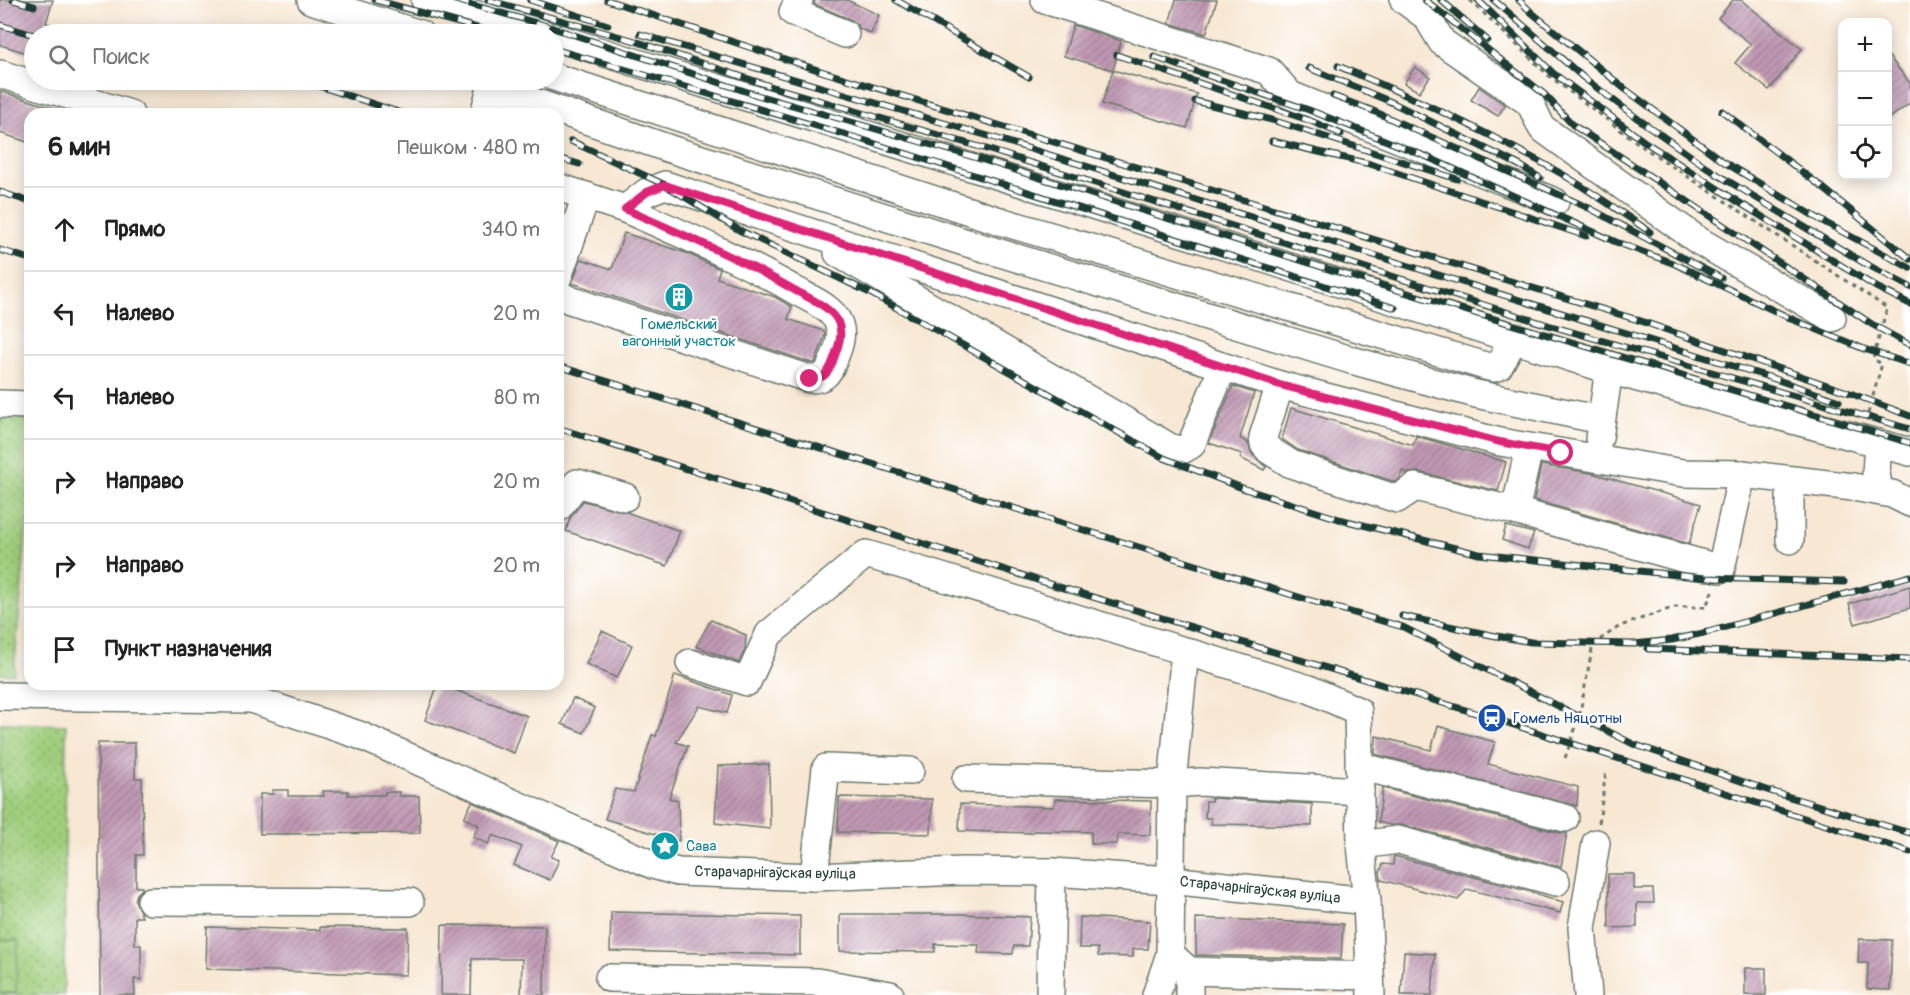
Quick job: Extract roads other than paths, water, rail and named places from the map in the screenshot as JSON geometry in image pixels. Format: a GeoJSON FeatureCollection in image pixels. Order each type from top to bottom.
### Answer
{"type":"FeatureCollection","features":[{"type":"Feature","properties":{"kind":"street"},"geometry":{"type":"LineString","coordinates":[[311,0],[388,24]]}},
{"type":"Feature","properties":{"kind":"street"},"geometry":{"type":"LineString","coordinates":[[425,0],[493,24]]}},
{"type":"Feature","properties":{"kind":"street"},"geometry":{"type":"LineString","coordinates":[[799,0],[793,12],[845,34]]}},
{"type":"Feature","properties":{"kind":"street"},"geometry":{"type":"LineString","coordinates":[[1045,0],[1269,71],[1290,95],[1555,202]]}},
{"type":"Feature","properties":{"kind":"street"},"geometry":{"type":"LineString","coordinates":[[1404,0],[1427,17],[1442,42],[1530,103],[1542,128],[1699,241],[1832,318]]}},
{"type":"Feature","properties":{"kind":"street"},"geometry":{"type":"LineString","coordinates":[[564,40],[1244,252],[1609,370],[1910,452]]}},
{"type":"Feature","properties":{"kind":"street"},"geometry":{"type":"LineString","coordinates":[[0,74],[24,81]]}},
{"type":"Feature","properties":{"kind":"street"},"geometry":{"type":"LineString","coordinates":[[564,80],[989,217],[1489,367],[1499,366],[1514,339]]}},
{"type":"Feature","properties":{"kind":"street"},"geometry":{"type":"LineString","coordinates":[[52,90],[110,108]]}},
{"type":"Feature","properties":{"kind":"street"},"geometry":{"type":"LineString","coordinates":[[486,108],[490,90]]}},
{"type":"Feature","properties":{"kind":"street"},"geometry":{"type":"LineString","coordinates":[[511,90],[560,108]]}},
{"type":"Feature","properties":{"kind":"street"},"geometry":{"type":"LineString","coordinates":[[564,110],[681,153],[1283,339],[1476,394],[1601,420]]}},
{"type":"Feature","properties":{"kind":"street"},"geometry":{"type":"LineString","coordinates":[[625,209],[647,192],[665,185],[1280,385],[1529,448],[1683,474],[1742,474],[1879,491],[1892,494],[1910,503]]}},
{"type":"Feature","properties":{"kind":"street"},"geometry":{"type":"LineString","coordinates":[[564,189],[625,209],[761,271],[828,310],[838,320],[841,332],[838,349],[829,370],[819,379],[810,379],[564,297]]}},
{"type":"Feature","properties":{"kind":"street"},"geometry":{"type":"LineString","coordinates":[[564,260],[586,196]]}},
{"type":"Feature","properties":{"kind":"street"},"geometry":{"type":"LineString","coordinates":[[794,227],[1171,448],[1182,450],[1191,445],[1223,367]]}},
{"type":"Feature","properties":{"kind":"street"},"geometry":{"type":"LineString","coordinates":[[1595,459],[1609,370]]}},
{"type":"Feature","properties":{"kind":"street"},"geometry":{"type":"LineString","coordinates":[[1280,385],[1263,437],[1264,444],[1269,450],[1284,460],[1397,498],[1415,487],[1515,511],[1721,569],[1742,474]]}},
{"type":"Feature","properties":{"kind":"street"},"geometry":{"type":"LineString","coordinates":[[0,404],[24,405]]}},
{"type":"Feature","properties":{"kind":"street"},"geometry":{"type":"LineString","coordinates":[[1870,441],[1879,491]]}},
{"type":"Feature","properties":{"kind":"street"},"geometry":{"type":"LineString","coordinates":[[1515,511],[1529,448]]}},
{"type":"Feature","properties":{"kind":"street"},"geometry":{"type":"LineString","coordinates":[[1790,480],[1790,540]]}},
{"type":"Feature","properties":{"kind":"street"},"geometry":{"type":"LineString","coordinates":[[564,500],[577,483],[625,497]]}},
{"type":"Feature","properties":{"kind":"street"},"geometry":{"type":"LineString","coordinates":[[690,663],[747,682],[769,634],[866,554],[1309,690],[1358,711],[1361,845],[1367,902],[1370,985],[1183,973],[1156,995]]}},
{"type":"Feature","properties":{"kind":"street"},"geometry":{"type":"LineString","coordinates":[[1183,973],[1170,880],[1173,784],[1185,651]]}},
{"type":"Feature","properties":{"kind":"street","name":"Старачарнігаўская вуліца"},"geometry":{"type":"LineString","coordinates":[[0,696],[253,692],[359,735],[653,865],[678,872],[814,877],[963,871],[1052,872],[1170,880],[1367,902]]}},
{"type":"Feature","properties":{"kind":"street"},"geometry":{"type":"LineString","coordinates":[[814,877],[826,768],[910,771]]}},
{"type":"Feature","properties":{"kind":"street"},"geometry":{"type":"LineString","coordinates":[[966,779],[1173,784],[1360,779],[1565,818]]}},
{"type":"Feature","properties":{"kind":"street"},"geometry":{"type":"LineString","coordinates":[[1361,845],[1398,840],[1556,882]]}},
{"type":"Feature","properties":{"kind":"street"},"geometry":{"type":"LineString","coordinates":[[1588,995],[1582,928],[1596,843]]}},
{"type":"Feature","properties":{"kind":"street"},"geometry":{"type":"LineString","coordinates":[[1050,995],[1052,872]]}},
{"type":"Feature","properties":{"kind":"street"},"geometry":{"type":"LineString","coordinates":[[151,901],[410,902]]}},
{"type":"Feature","properties":{"kind":"street"},"geometry":{"type":"LineString","coordinates":[[609,978],[817,982],[890,995]]}},
{"type":"Feature","properties":{"kind":"railway"},"geometry":{"type":"LineString","coordinates":[[13,0],[34,6]]}},
{"type":"Feature","properties":{"kind":"railway"},"geometry":{"type":"LineString","coordinates":[[375,0],[463,24]]}},
{"type":"Feature","properties":{"kind":"railway"},"geometry":{"type":"LineString","coordinates":[[455,0],[540,24]]}},
{"type":"Feature","properties":{"kind":"railway"},"geometry":{"type":"LineString","coordinates":[[488,0],[632,40],[770,86],[980,147],[1548,325],[1910,429]]}},
{"type":"Feature","properties":{"kind":"railway"},"geometry":{"type":"LineString","coordinates":[[530,0],[608,25]]}},
{"type":"Feature","properties":{"kind":"railway"},"geometry":{"type":"LineString","coordinates":[[607,0],[824,72],[1638,320],[1910,416]]}},
{"type":"Feature","properties":{"kind":"railway"},"geometry":{"type":"LineString","coordinates":[[896,0],[1029,77]]}},
{"type":"Feature","properties":{"kind":"railway"},"geometry":{"type":"LineString","coordinates":[[1425,0],[1544,94],[1573,125],[1873,325],[1910,345]]}},
{"type":"Feature","properties":{"kind":"railway"},"geometry":{"type":"LineString","coordinates":[[1441,0],[1487,40]]}},
{"type":"Feature","properties":{"kind":"railway"},"geometry":{"type":"LineString","coordinates":[[1478,0],[1553,73],[1645,142],[1876,287],[1910,304]]}},
{"type":"Feature","properties":{"kind":"railway"},"geometry":{"type":"LineString","coordinates":[[1494,0],[1584,78],[1715,173],[1864,263],[1910,287]]}},
{"type":"Feature","properties":{"kind":"railway"},"geometry":{"type":"LineString","coordinates":[[1519,0],[1625,89],[1724,162],[1824,222],[1910,268]]}},
{"type":"Feature","properties":{"kind":"railway"},"geometry":{"type":"LineString","coordinates":[[0,25],[24,32]]}},
{"type":"Feature","properties":{"kind":"railway"},"geometry":{"type":"LineString","coordinates":[[564,32],[757,95],[977,158],[1347,275],[1910,443]]}},
{"type":"Feature","properties":{"kind":"railway"},"geometry":{"type":"LineString","coordinates":[[640,34],[985,135],[1772,378],[1839,401]]}},
{"type":"Feature","properties":{"kind":"railway"},"geometry":{"type":"LineString","coordinates":[[564,52],[857,138],[1395,308]]}},
{"type":"Feature","properties":{"kind":"railway"},"geometry":{"type":"LineString","coordinates":[[1117,55],[1311,121],[1341,134]]}},
{"type":"Feature","properties":{"kind":"railway"},"geometry":{"type":"LineString","coordinates":[[1154,57],[1309,110],[1425,156],[1616,242],[1675,264],[1794,320],[1864,349],[1910,364]]}},
{"type":"Feature","properties":{"kind":"railway"},"geometry":{"type":"LineString","coordinates":[[1338,66],[1507,144],[1562,174],[1650,232]]}},
{"type":"Feature","properties":{"kind":"railway"},"geometry":{"type":"LineString","coordinates":[[1309,68],[1389,101],[1521,166],[1540,178]]}},
{"type":"Feature","properties":{"kind":"railway"},"geometry":{"type":"LineString","coordinates":[[331,90],[386,108]]}},
{"type":"Feature","properties":{"kind":"railway"},"geometry":{"type":"LineString","coordinates":[[1333,96],[1371,110],[1591,209],[1721,278]]}},
{"type":"Feature","properties":{"kind":"railway"},"geometry":{"type":"LineString","coordinates":[[1195,101],[1272,120],[1457,179]]}},
{"type":"Feature","properties":{"kind":"railway"},"geometry":{"type":"LineString","coordinates":[[1722,111],[1822,187],[1910,259]]}},
{"type":"Feature","properties":{"kind":"railway"},"geometry":{"type":"LineString","coordinates":[[571,141],[665,185],[739,230],[870,293],[1164,458],[1245,489],[1339,519],[1479,554],[1705,578],[1844,582]]}},
{"type":"Feature","properties":{"kind":"railway"},"geometry":{"type":"LineString","coordinates":[[1272,141],[1370,164],[1586,236]]}},
{"type":"Feature","properties":{"kind":"railway"},"geometry":{"type":"LineString","coordinates":[[564,160],[579,164]]}},
{"type":"Feature","properties":{"kind":"railway"},"geometry":{"type":"LineString","coordinates":[[0,192],[24,200]]}},
{"type":"Feature","properties":{"kind":"railway"},"geometry":{"type":"LineString","coordinates":[[0,250],[24,257]]}},
{"type":"Feature","properties":{"kind":"railway"},"geometry":{"type":"LineString","coordinates":[[564,368],[1305,599],[1403,627],[1633,744],[1770,791],[1910,833]]}},
{"type":"Feature","properties":{"kind":"railway"},"geometry":{"type":"LineString","coordinates":[[564,430],[1053,585],[1492,718],[1910,852]]}},
{"type":"Feature","properties":{"kind":"railway"},"geometry":{"type":"LineString","coordinates":[[1402,616],[1531,642],[1634,644],[1672,640],[1708,632],[1910,576]]}},
{"type":"Feature","properties":{"kind":"railway"},"geometry":{"type":"LineString","coordinates":[[1648,649],[1910,659]]}},
{"type":"Feature","properties":{"kind":"place","name":"Гомельский вагонный участок"},"geometry":{"type":"Point","coordinates":[679,297]}},
{"type":"Feature","properties":{"kind":"place","name":"Гомель Няцотны"},"geometry":{"type":"Point","coordinates":[1492,718]}},
{"type":"Feature","properties":{"kind":"place","name":"Сава"},"geometry":{"type":"Point","coordinates":[665,846]}}]}
